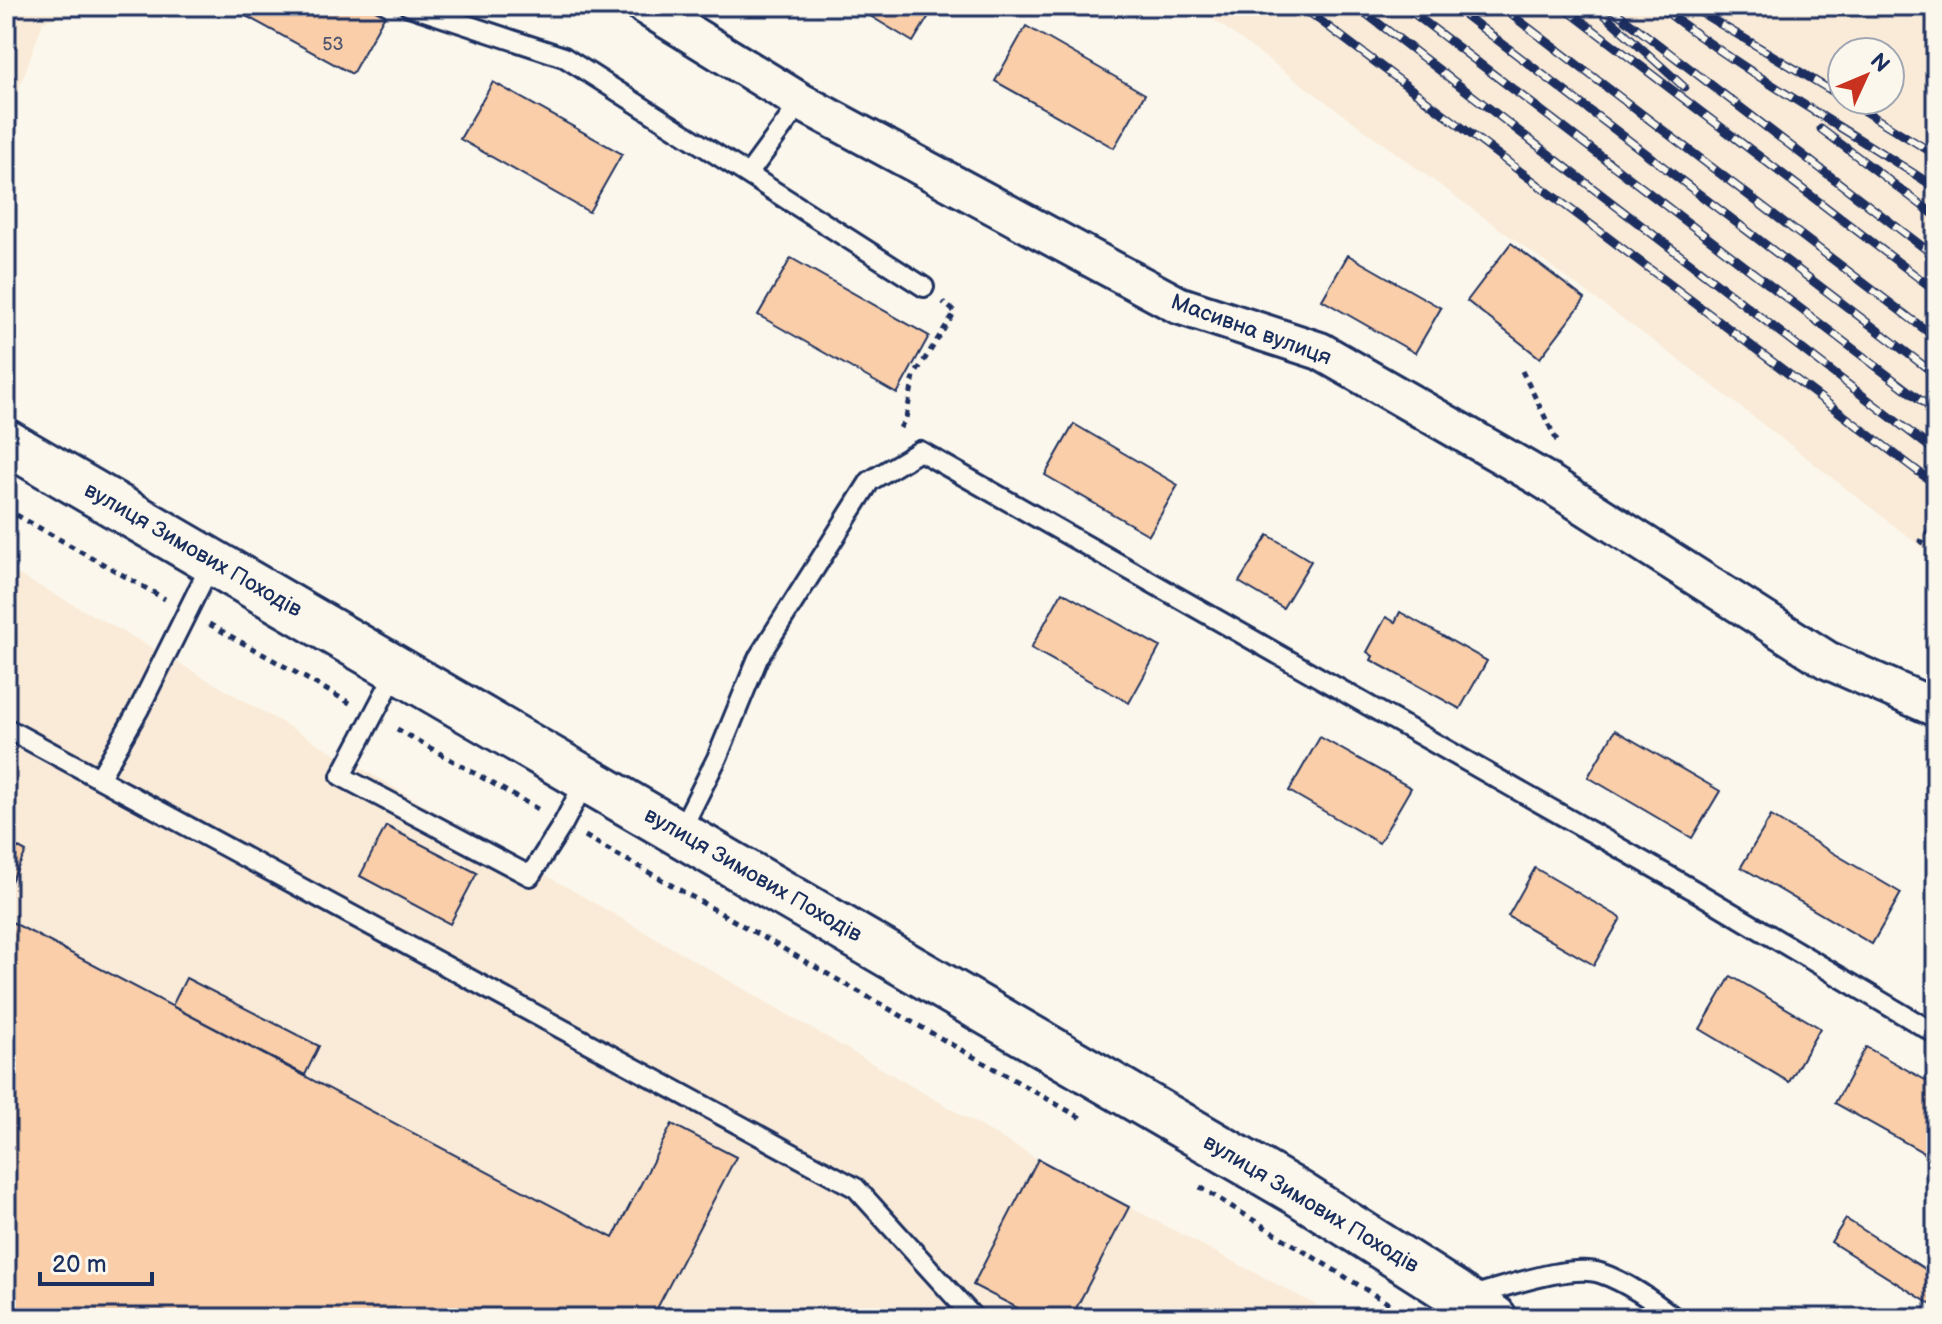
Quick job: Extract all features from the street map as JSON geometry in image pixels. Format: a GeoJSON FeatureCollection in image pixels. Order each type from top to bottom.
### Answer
{"type":"FeatureCollection","features":[{"type":"Feature","properties":{"kind":"main road","name":"вулиця Зимових Походів"},"geometry":{"type":"LineString","coordinates":[[6,442],[213,560],[396,672],[587,778],[1298,1193],[1480,1308]]}},
{"type":"Feature","properties":{"kind":"street","name":"Масивна вулиця"},"geometry":{"type":"LineString","coordinates":[[645,6],[801,102],[1178,305],[1320,351],[1541,478],[1827,660],[1936,708]]}},
{"type":"Feature","properties":{"kind":"lane"},"geometry":{"type":"LineString","coordinates":[[409,6],[564,57],[924,287]]}},
{"type":"Feature","properties":{"kind":"lane"},"geometry":{"type":"LineString","coordinates":[[749,173],[801,102]]}},
{"type":"Feature","properties":{"kind":"lane"},"geometry":{"type":"LineString","coordinates":[[680,832],[717,758],[758,658],[870,481],[920,451],[1690,888],[1936,1034]]}},
{"type":"Feature","properties":{"kind":"lane"},"geometry":{"type":"LineString","coordinates":[[100,777],[213,560]]}},
{"type":"Feature","properties":{"kind":"lane"},"geometry":{"type":"LineString","coordinates":[[396,672],[375,717],[341,776],[530,876],[587,778]]}},
{"type":"Feature","properties":{"kind":"lane"},"geometry":{"type":"LineString","coordinates":[[6,728],[856,1188],[974,1318]]}},
{"type":"Feature","properties":{"kind":"lane"},"geometry":{"type":"LineString","coordinates":[[1480,1308],[1566,1273],[1598,1272],[1651,1300],[1675,1318]]}},
{"type":"Feature","properties":{"kind":"path"},"geometry":{"type":"LineString","coordinates":[[870,481],[906,418],[914,376],[955,312],[924,287]]}},
{"type":"Feature","properties":{"kind":"path"},"geometry":{"type":"LineString","coordinates":[[6,509],[1088,1122]]}},
{"type":"Feature","properties":{"kind":"path"},"geometry":{"type":"LineString","coordinates":[[1936,520],[1921,541],[1936,553]]}},
{"type":"Feature","properties":{"kind":"path"},"geometry":{"type":"LineString","coordinates":[[1197,1185],[1412,1318]]}},
{"type":"Feature","properties":{"kind":"shaded area"},"geometry":{"type":"Polygon","coordinates":[[[6,6],[84,6],[43,22],[6,126],[6,6]]]}},
{"type":"Feature","properties":{"kind":"shaded area"},"geometry":{"type":"Polygon","coordinates":[[[1195,6],[1936,6],[1936,558],[1690,368],[1195,6]]]}},
{"type":"Feature","properties":{"kind":"shaded area"},"geometry":{"type":"Polygon","coordinates":[[[6,568],[144,643],[1038,1159],[1341,1318],[6,1318],[6,568]]]}},
{"type":"Feature","properties":{"kind":"building"},"geometry":{"type":"Polygon","coordinates":[[[228,6],[368,6],[385,15],[352,74],[228,6]]]}},
{"type":"Feature","properties":{"kind":"building"},"geometry":{"type":"Polygon","coordinates":[[[865,6],[935,6],[913,42],[862,11],[865,6]]]}},
{"type":"Feature","properties":{"kind":"building"},"geometry":{"type":"Polygon","coordinates":[[[1026,26],[1145,94],[1114,148],[995,81],[1026,26]]]}},
{"type":"Feature","properties":{"kind":"building"},"geometry":{"type":"Polygon","coordinates":[[[493,82],[622,154],[589,212],[460,139],[493,82]]]}},
{"type":"Feature","properties":{"kind":"building"},"geometry":{"type":"Polygon","coordinates":[[[1511,243],[1585,299],[1540,358],[1467,301],[1511,243]]]}},
{"type":"Feature","properties":{"kind":"building"},"geometry":{"type":"Polygon","coordinates":[[[1348,255],[1441,308],[1415,353],[1322,300],[1348,255]]]}},
{"type":"Feature","properties":{"kind":"building"},"geometry":{"type":"Polygon","coordinates":[[[791,258],[929,336],[897,394],[758,315],[791,258]]]}},
{"type":"Feature","properties":{"kind":"building"},"geometry":{"type":"Polygon","coordinates":[[[1074,424],[1178,485],[1149,535],[1045,475],[1074,424]]]}},
{"type":"Feature","properties":{"kind":"building"},"geometry":{"type":"Polygon","coordinates":[[[1268,535],[1311,561],[1283,608],[1239,582],[1268,535]]]}},
{"type":"Feature","properties":{"kind":"building"},"geometry":{"type":"Polygon","coordinates":[[[1062,592],[1160,647],[1129,703],[1031,648],[1062,592]]]}},
{"type":"Feature","properties":{"kind":"building"},"geometry":{"type":"Polygon","coordinates":[[[1400,612],[1487,661],[1460,709],[1371,660],[1373,656],[1367,652],[1386,617],[1395,622],[1400,612]]]}},
{"type":"Feature","properties":{"kind":"building"},"geometry":{"type":"Polygon","coordinates":[[[1615,730],[1720,791],[1692,838],[1588,777],[1615,730]]]}},
{"type":"Feature","properties":{"kind":"building"},"geometry":{"type":"Polygon","coordinates":[[[1320,737],[1411,788],[1379,843],[1289,791],[1320,737]]]}},
{"type":"Feature","properties":{"kind":"building"},"geometry":{"type":"Polygon","coordinates":[[[1771,816],[1901,893],[1872,944],[1741,867],[1771,816]]]}},
{"type":"Feature","properties":{"kind":"building"},"geometry":{"type":"Polygon","coordinates":[[[386,826],[477,873],[450,924],[360,876],[386,826]]]}},
{"type":"Feature","properties":{"kind":"building"},"geometry":{"type":"Polygon","coordinates":[[[6,841],[26,852],[6,891],[6,841]]]}},
{"type":"Feature","properties":{"kind":"building"},"geometry":{"type":"Polygon","coordinates":[[[1535,868],[1621,918],[1594,965],[1508,916],[1535,868]]]}},
{"type":"Feature","properties":{"kind":"building"},"geometry":{"type":"Polygon","coordinates":[[[6,919],[613,1238],[672,1124],[736,1157],[652,1318],[6,1318],[6,919]]]}},
{"type":"Feature","properties":{"kind":"building"},"geometry":{"type":"Polygon","coordinates":[[[1731,976],[1820,1028],[1789,1082],[1700,1029],[1731,976]]]}},
{"type":"Feature","properties":{"kind":"building"},"geometry":{"type":"Polygon","coordinates":[[[186,978],[319,1046],[305,1075],[172,1006],[186,978]]]}},
{"type":"Feature","properties":{"kind":"building"},"geometry":{"type":"Polygon","coordinates":[[[1866,1047],[1936,1086],[1936,1139],[1928,1155],[1835,1103],[1866,1047]]]}},
{"type":"Feature","properties":{"kind":"building"},"geometry":{"type":"Polygon","coordinates":[[[1038,1159],[1129,1207],[1071,1318],[1037,1318],[973,1285],[1038,1159]]]}},
{"type":"Feature","properties":{"kind":"building"},"geometry":{"type":"Polygon","coordinates":[[[1846,1219],[1936,1276],[1935,1307],[1831,1242],[1846,1219]]]}},
{"type":"Feature","properties":{"kind":"railway"},"geometry":{"type":"LineString","coordinates":[[1301,6],[1936,485]]}},
{"type":"Feature","properties":{"kind":"railway"},"geometry":{"type":"LineString","coordinates":[[1356,6],[1936,452]]}},
{"type":"Feature","properties":{"kind":"railway"},"geometry":{"type":"LineString","coordinates":[[1404,6],[1936,412]]}},
{"type":"Feature","properties":{"kind":"railway"},"geometry":{"type":"LineString","coordinates":[[1453,6],[1936,375]]}},
{"type":"Feature","properties":{"kind":"railway"},"geometry":{"type":"LineString","coordinates":[[1500,6],[1936,338]]}},
{"type":"Feature","properties":{"kind":"railway"},"geometry":{"type":"LineString","coordinates":[[1562,6],[1936,291]]}},
{"type":"Feature","properties":{"kind":"railway"},"geometry":{"type":"LineString","coordinates":[[1595,6],[1684,87]]}},
{"type":"Feature","properties":{"kind":"railway"},"geometry":{"type":"LineString","coordinates":[[1608,6],[1936,257]]}},
{"type":"Feature","properties":{"kind":"railway"},"geometry":{"type":"LineString","coordinates":[[1659,6],[1761,78],[1936,188]]}},
{"type":"Feature","properties":{"kind":"railway"},"geometry":{"type":"LineString","coordinates":[[1690,6],[1826,87]]}},
{"type":"Feature","properties":{"kind":"railway"},"geometry":{"type":"LineString","coordinates":[[1872,116],[1936,155]]}},
{"type":"Feature","properties":{"kind":"railway"},"geometry":{"type":"LineString","coordinates":[[1821,129],[1936,216]]}}]}
